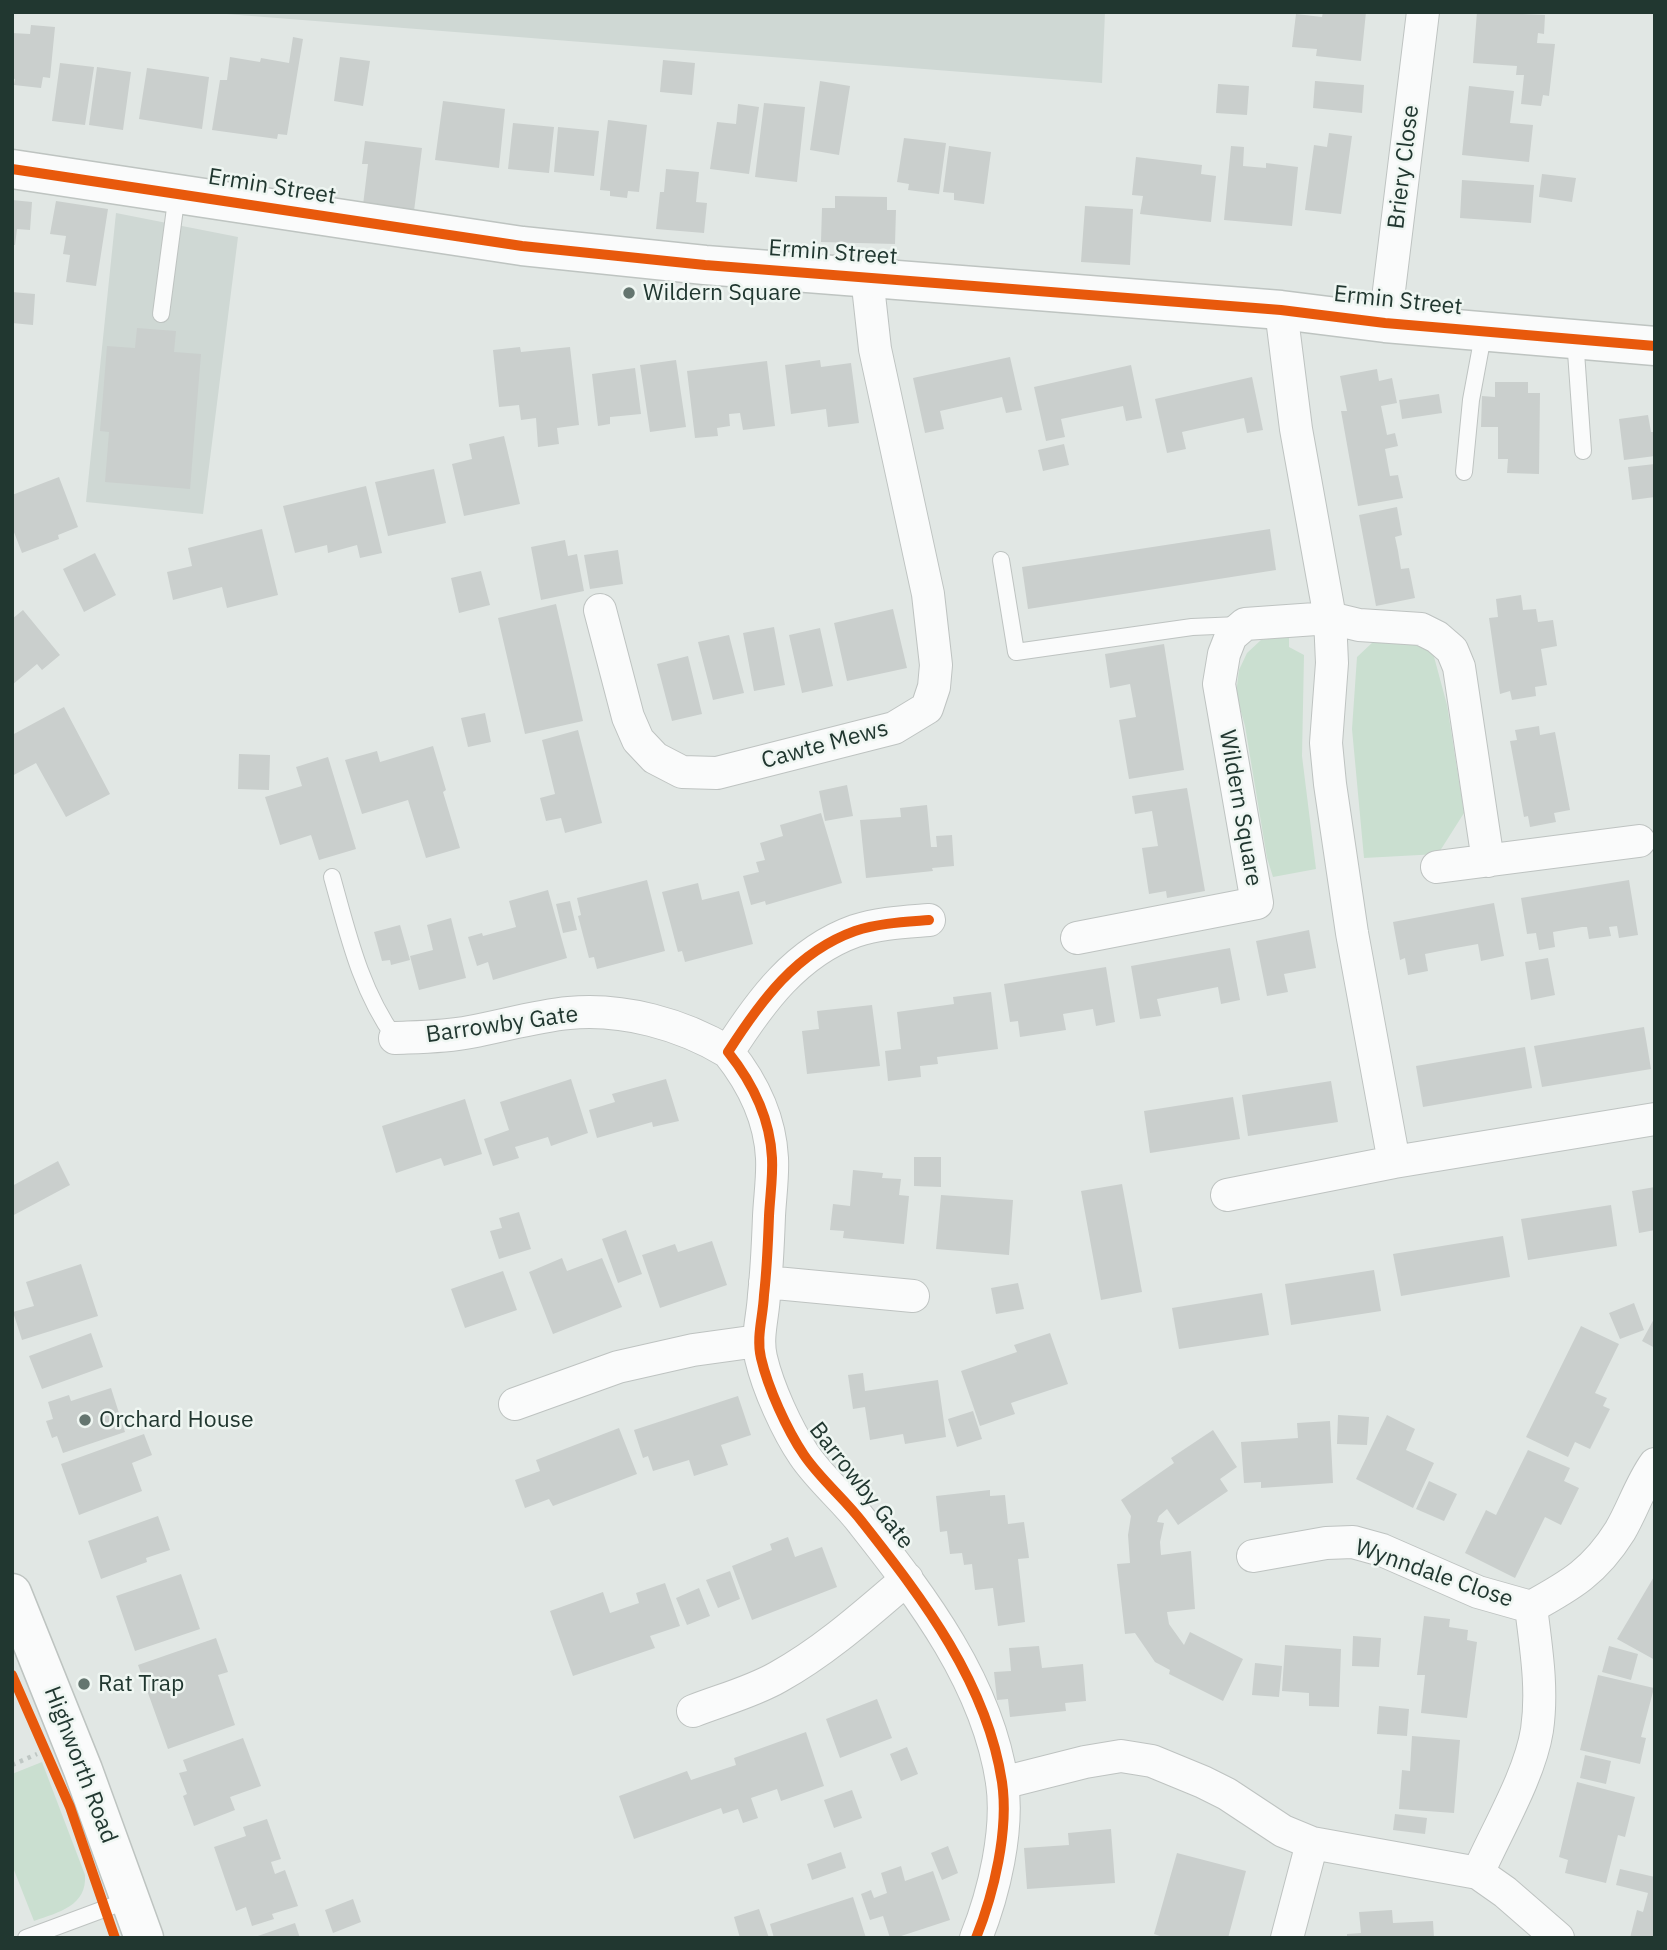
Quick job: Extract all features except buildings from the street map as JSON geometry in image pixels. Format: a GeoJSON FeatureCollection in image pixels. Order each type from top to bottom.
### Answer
{"type":"FeatureCollection","features":[{"type":"Feature","properties":{"kind":"main road","name":"Ermin Street"},"geometry":{"type":"LineString","coordinates":[[12,169],[522,246],[705,265],[1281,310],[1385,323],[1655,346]]}},
{"type":"Feature","properties":{"kind":"main road","name":"Highworth Road"},"geometry":{"type":"LineString","coordinates":[[12,1593],[144,1938]]}},
{"type":"Feature","properties":{"kind":"street","name":"Briery Close"},"geometry":{"type":"LineString","coordinates":[[1385,323],[1423,12]]}},
{"type":"Feature","properties":{"kind":"street","name":"Cawte Mews"},"geometry":{"type":"LineString","coordinates":[[600,610],[628,717],[638,740],[655,758],[681,772],[717,773],[894,728],[927,708],[936,666],[928,594],[875,349],[867,277]]}},
{"type":"Feature","properties":{"kind":"street"},"geometry":{"type":"LineString","coordinates":[[1281,310],[1296,429],[1330,618],[1332,663],[1326,743],[1330,784],[1352,933],[1394,1162]]}},
{"type":"Feature","properties":{"kind":"street"},"geometry":{"type":"LineString","coordinates":[[1245,624],[1330,618],[1359,625],[1421,629],[1437,637],[1452,650],[1459,667],[1488,861]]}},
{"type":"Feature","properties":{"kind":"street","name":"Wildern Square"},"geometry":{"type":"LineString","coordinates":[[1077,938],[1257,903],[1219,684],[1224,653],[1231,636],[1245,624]]}},
{"type":"Feature","properties":{"kind":"street"},"geometry":{"type":"LineString","coordinates":[[1437,867],[1639,841]]}},
{"type":"Feature","properties":{"kind":"street"},"geometry":{"type":"LineString","coordinates":[[728,1052],[750,1016],[775,986],[802,961],[855,931],[887,923],[929,920]]}},
{"type":"Feature","properties":{"kind":"street","name":"Barrowby Gate"},"geometry":{"type":"LineString","coordinates":[[395,1038],[467,1033],[543,1017],[600,1012],[656,1022],[708,1040],[728,1052],[745,1074],[767,1126],[772,1156],[769,1249],[758,1341],[774,1395],[803,1454],[862,1521],[940,1626],[972,1689],[990,1737],[1002,1783],[1002,1822],[993,1885],[976,1938]]}},
{"type":"Feature","properties":{"kind":"street"},"geometry":{"type":"LineString","coordinates":[[1227,1195],[1394,1162],[1655,1119]]}},
{"type":"Feature","properties":{"kind":"street"},"geometry":{"type":"LineString","coordinates":[[765,1282],[913,1296]]}},
{"type":"Feature","properties":{"kind":"street"},"geometry":{"type":"LineString","coordinates":[[516,1404],[618,1367],[693,1350],[758,1341]]}},
{"type":"Feature","properties":{"kind":"street","name":"Wynndale Close"},"geometry":{"type":"LineString","coordinates":[[1253,1556],[1326,1543],[1353,1542],[1382,1550],[1478,1592],[1531,1608],[1590,1570],[1620,1530],[1645,1478],[1655,1464]]}},
{"type":"Feature","properties":{"kind":"street","name":"Barrowby Gate"},"geometry":{"type":"LineString","coordinates":[[693,1712],[775,1679],[872,1609],[907,1579]]}},
{"type":"Feature","properties":{"kind":"street","name":"Wynndale Close"},"geometry":{"type":"LineString","coordinates":[[1478,1873],[1517,1788],[1537,1732],[1539,1679],[1531,1608]]}},
{"type":"Feature","properties":{"kind":"street"},"geometry":{"type":"LineString","coordinates":[[1002,1783],[1085,1762],[1121,1756],[1152,1761],[1227,1794],[1283,1831],[1312,1843],[1478,1873],[1505,1892],[1558,1938]]}},
{"type":"Feature","properties":{"kind":"street"},"geometry":{"type":"LineString","coordinates":[[1287,1938],[1312,1843]]}},
{"type":"Feature","properties":{"kind":"lane"},"geometry":{"type":"LineString","coordinates":[[161,314],[177,193]]}},
{"type":"Feature","properties":{"kind":"lane"},"geometry":{"type":"LineString","coordinates":[[1464,472],[1471,400],[1484,330]]}},
{"type":"Feature","properties":{"kind":"lane"},"geometry":{"type":"LineString","coordinates":[[1575,338],[1583,451]]}},
{"type":"Feature","properties":{"kind":"lane"},"geometry":{"type":"LineString","coordinates":[[1001,560],[1016,652],[1192,627],[1245,624]]}},
{"type":"Feature","properties":{"kind":"lane"},"geometry":{"type":"LineString","coordinates":[[332,877],[358,968],[370,996],[395,1038]]}},
{"type":"Feature","properties":{"kind":"lane"},"geometry":{"type":"LineString","coordinates":[[26,1938],[131,1899]]}},
{"type":"Feature","properties":{"kind":"path"},"geometry":{"type":"LineString","coordinates":[[12,1765],[46,1749],[51,1761]]}},
{"type":"Feature","properties":{"kind":"shaded area"},"geometry":{"type":"Polygon","coordinates":[[[201,12],[1105,12],[1102,83],[201,12]]]}},
{"type":"Feature","properties":{"kind":"shaded area"},"geometry":{"type":"Polygon","coordinates":[[[116,213],[238,237],[203,514],[86,502],[116,213]]]}},
{"type":"Feature","properties":{"kind":"green space"},"geometry":{"type":"Polygon","coordinates":[[[1289,636],[1289,647],[1304,655],[1302,756],[1316,869],[1273,877],[1267,858],[1245,726],[1236,694],[1239,670],[1247,653],[1261,640],[1289,636]]]}},
{"type":"Feature","properties":{"kind":"green space"},"geometry":{"type":"Polygon","coordinates":[[[1390,640],[1413,644],[1433,653],[1447,705],[1464,813],[1438,854],[1364,858],[1352,729],[1357,657],[1373,642],[1390,640]]]}},
{"type":"Feature","properties":{"kind":"green space"},"geometry":{"type":"Polygon","coordinates":[[[42,1762],[85,1875],[84,1886],[76,1901],[62,1911],[34,1921],[12,1865],[12,1774],[42,1762]]]}},
{"type":"Feature","properties":{"kind":"cycle path"},"geometry":{"type":"LineString","coordinates":[[12,169],[522,246],[705,265],[1281,310],[1385,323],[1655,346]]}},
{"type":"Feature","properties":{"kind":"cycle path"},"geometry":{"type":"LineString","coordinates":[[929,920],[864,928],[834,940],[815,952],[797,965],[767,997],[728,1052],[758,1101],[771,1143],[772,1179],[759,1342],[764,1370],[773,1395],[804,1455],[856,1514],[929,1612],[967,1677],[994,1746],[1004,1801],[1002,1841],[989,1901],[976,1938]]}},
{"type":"Feature","properties":{"kind":"cycle path"},"geometry":{"type":"LineString","coordinates":[[12,1675],[70,1807],[115,1938]]}},
{"type":"Feature","properties":{"kind":"place","name":"Wildern Square"},"geometry":{"type":"Point","coordinates":[629,293]}},
{"type":"Feature","properties":{"kind":"place","name":"Orchard House"},"geometry":{"type":"Point","coordinates":[85,1420]}},
{"type":"Feature","properties":{"kind":"place","name":"Rat Trap"},"geometry":{"type":"Point","coordinates":[84,1684]}}]}
